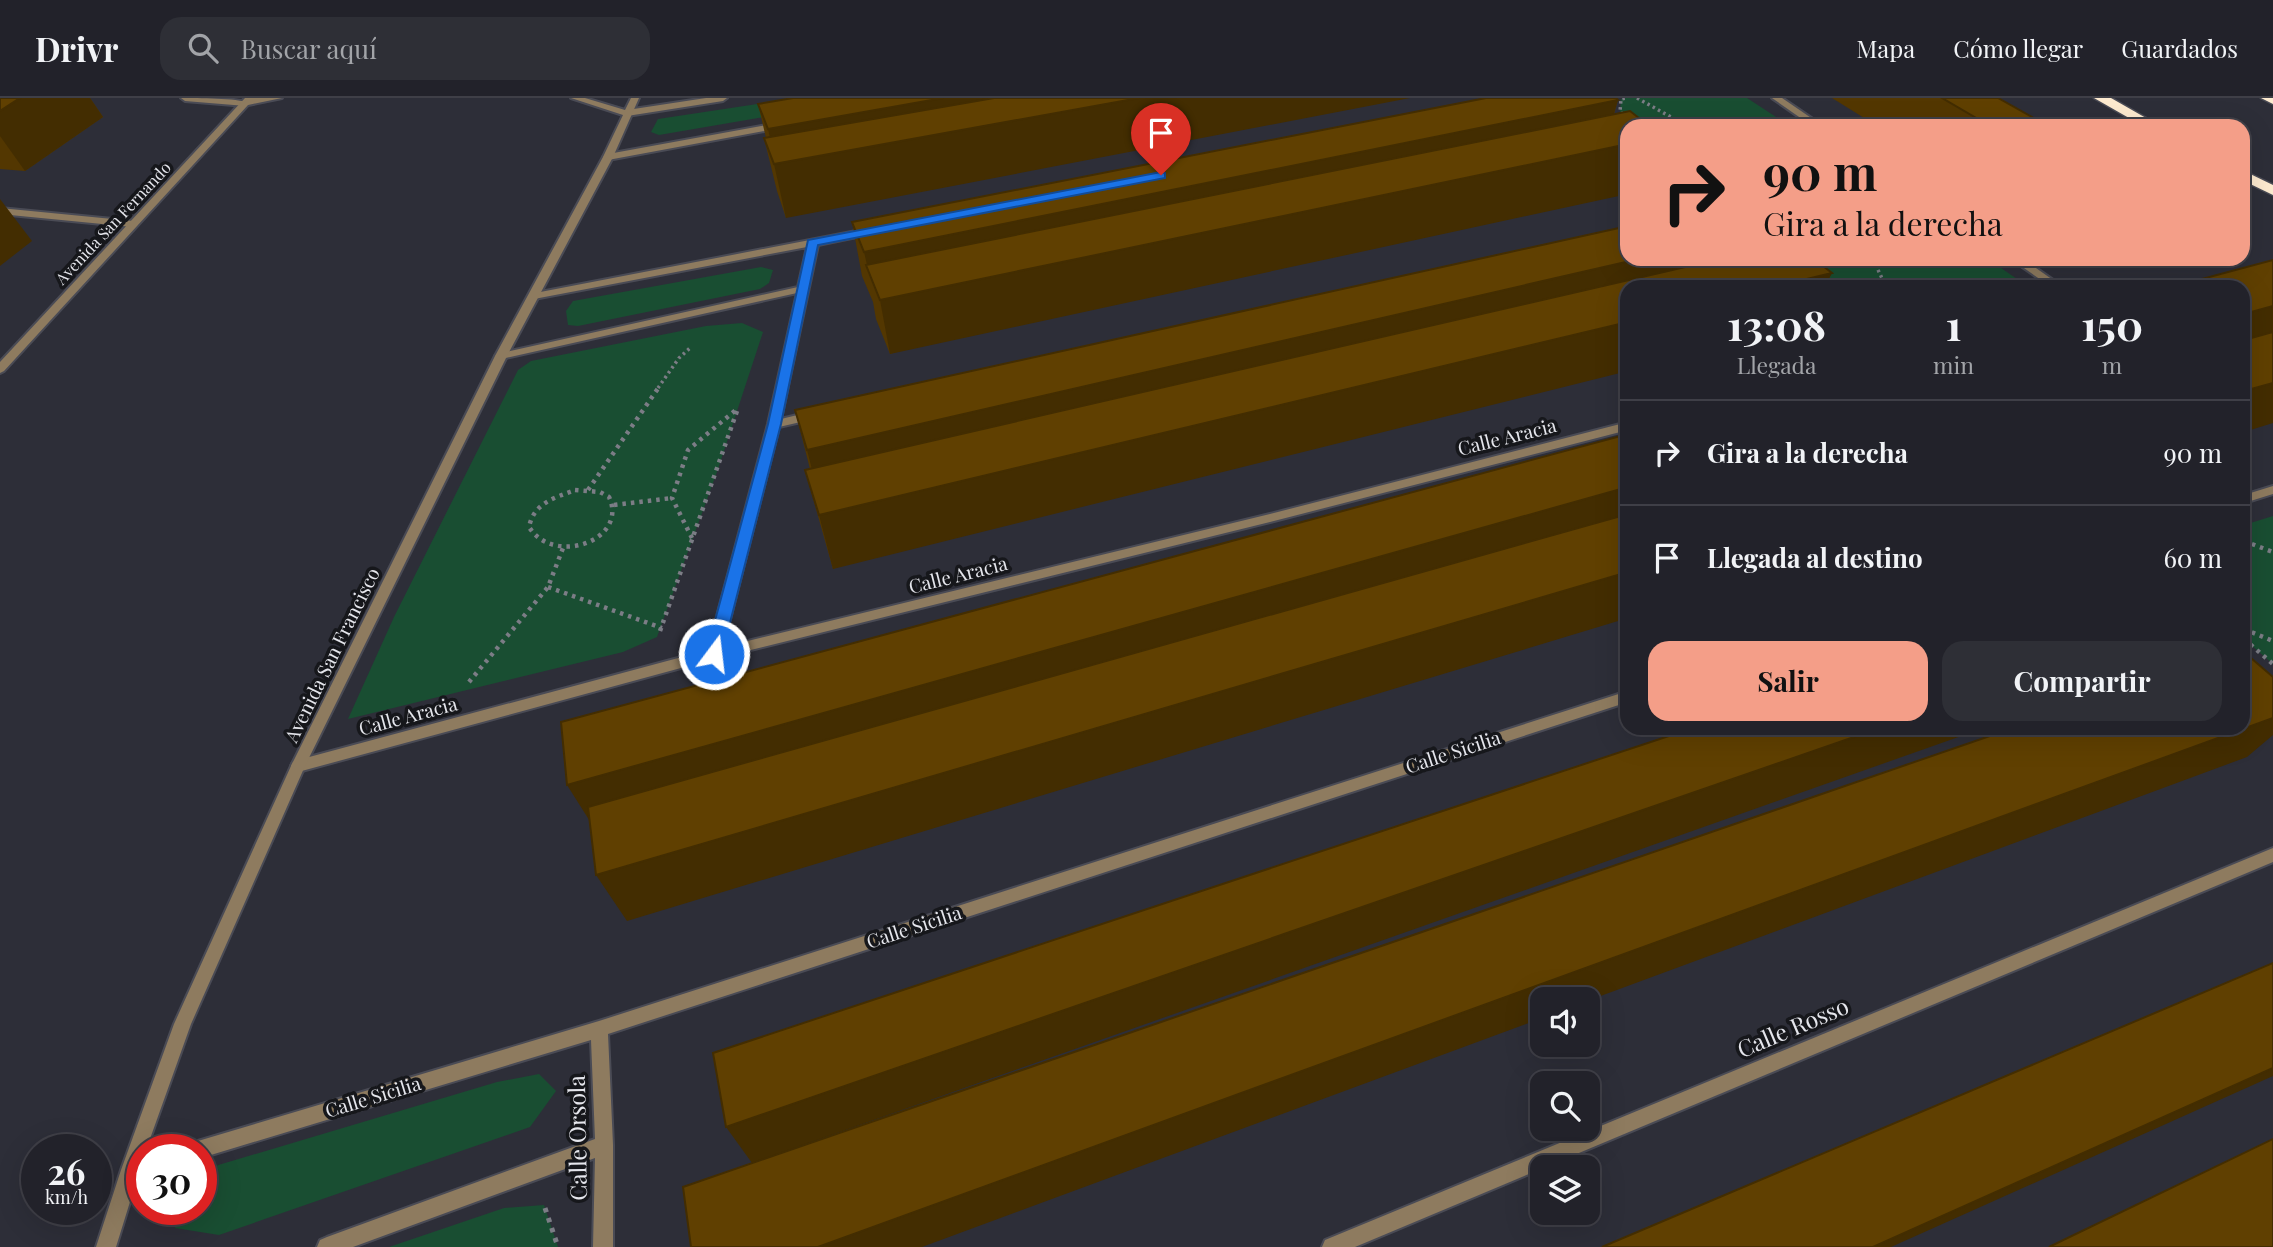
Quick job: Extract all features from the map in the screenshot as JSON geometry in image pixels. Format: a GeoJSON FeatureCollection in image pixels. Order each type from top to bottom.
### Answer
{"type":"FeatureCollection","features":[{"type":"Feature","properties":{"kind":"highway"},"geometry":{"type":"LineString","coordinates":[[2101,98],[2140,119]]}},
{"type":"Feature","properties":{"kind":"highway"},"geometry":{"type":"LineString","coordinates":[[2268,98],[2273,100]]}},
{"type":"Feature","properties":{"kind":"highway"},"geometry":{"type":"LineString","coordinates":[[2250,178],[2273,191]]}},
{"type":"Feature","properties":{"kind":"street"},"geometry":{"type":"LineString","coordinates":[[185,98],[248,101],[278,98]]}},
{"type":"Feature","properties":{"kind":"street"},"geometry":{"type":"LineString","coordinates":[[575,98],[627,113],[723,98]]}},
{"type":"Feature","properties":{"kind":"street","name":"Avenida San Francisco"},"geometry":{"type":"LineString","coordinates":[[147,1134],[183,1024],[298,766],[501,356],[608,157],[635,98]]}},
{"type":"Feature","properties":{"kind":"street"},"geometry":{"type":"LineString","coordinates":[[1776,98],[1808,119]]}},
{"type":"Feature","properties":{"kind":"street","name":"Avenida San Fernando"},"geometry":{"type":"LineString","coordinates":[[0,369],[248,101]]}},
{"type":"Feature","properties":{"kind":"street"},"geometry":{"type":"LineString","coordinates":[[608,157],[793,123]]}},
{"type":"Feature","properties":{"kind":"street"},"geometry":{"type":"LineString","coordinates":[[0,211],[133,224]]}},
{"type":"Feature","properties":{"kind":"street"},"geometry":{"type":"LineString","coordinates":[[534,296],[881,229]]}},
{"type":"Feature","properties":{"kind":"street"},"geometry":{"type":"LineString","coordinates":[[714,654],[774,424],[813,242]]}},
{"type":"Feature","properties":{"kind":"street"},"geometry":{"type":"LineString","coordinates":[[2026,266],[2048,280]]}},
{"type":"Feature","properties":{"kind":"street"},"geometry":{"type":"LineString","coordinates":[[501,356],[802,289]]}},
{"type":"Feature","properties":{"kind":"street"},"geometry":{"type":"LineString","coordinates":[[774,424],[828,412]]}},
{"type":"Feature","properties":{"kind":"street","name":"Calle Aracia"},"geometry":{"type":"LineString","coordinates":[[298,766],[714,654],[1269,518],[1620,428]]}},
{"type":"Feature","properties":{"kind":"street"},"geometry":{"type":"LineString","coordinates":[[2250,497],[2273,490]]}},
{"type":"Feature","properties":{"kind":"street","name":"Calle Sicilia"},"geometry":{"type":"LineString","coordinates":[[217,1144],[600,1029],[1620,699]]}},
{"type":"Feature","properties":{"kind":"street","name":"Calle Rosso"},"geometry":{"type":"LineString","coordinates":[[1332,1247],[2273,855]]}},
{"type":"Feature","properties":{"kind":"street","name":"Calle Orsola"},"geometry":{"type":"LineString","coordinates":[[600,1029],[604,1145],[603,1247]]}},
{"type":"Feature","properties":{"kind":"street"},"geometry":{"type":"LineString","coordinates":[[327,1247],[604,1145]]}},
{"type":"Feature","properties":{"kind":"street","name":"Avenida San Francisco"},"geometry":{"type":"LineString","coordinates":[[106,1247],[126,1194]]}},
{"type":"Feature","properties":{"kind":"path"},"geometry":{"type":"LineString","coordinates":[[1626,98],[1621,99],[1620,112],[1628,119]]}},
{"type":"Feature","properties":{"kind":"path"},"geometry":{"type":"LineString","coordinates":[[1637,98],[1674,119]]}},
{"type":"Feature","properties":{"kind":"path"},"geometry":{"type":"LineString","coordinates":[[1816,273],[1824,280]]}},
{"type":"Feature","properties":{"kind":"path"},"geometry":{"type":"LineString","coordinates":[[589,489],[679,358],[697,342]]}},
{"type":"Feature","properties":{"kind":"path"},"geometry":{"type":"LineString","coordinates":[[657,637],[742,396]]}},
{"type":"Feature","properties":{"kind":"path"},"geometry":{"type":"LineString","coordinates":[[692,539],[672,498],[688,450],[738,409]]}},
{"type":"Feature","properties":{"kind":"path"},"geometry":{"type":"LineString","coordinates":[[589,489],[609,497],[614,505],[611,524],[602,533],[591,540],[563,548],[548,547],[531,536],[527,527],[530,517],[548,499],[568,492],[589,489]]}},
{"type":"Feature","properties":{"kind":"path"},"geometry":{"type":"LineString","coordinates":[[614,505],[672,498]]}},
{"type":"Feature","properties":{"kind":"path"},"geometry":{"type":"LineString","coordinates":[[2250,543],[2273,552]]}},
{"type":"Feature","properties":{"kind":"path"},"geometry":{"type":"LineString","coordinates":[[461,691],[548,587],[563,548]]}},
{"type":"Feature","properties":{"kind":"path"},"geometry":{"type":"LineString","coordinates":[[548,587],[662,628]]}},
{"type":"Feature","properties":{"kind":"path"},"geometry":{"type":"LineString","coordinates":[[2250,632],[2273,642]]}},
{"type":"Feature","properties":{"kind":"path"},"geometry":{"type":"LineString","coordinates":[[2250,644],[2273,664]]}},
{"type":"Feature","properties":{"kind":"green space"},"geometry":{"type":"Polygon","coordinates":[[[798,98],[827,106],[659,135],[651,132],[658,119],[798,98]]]}},
{"type":"Feature","properties":{"kind":"green space"},"geometry":{"type":"Polygon","coordinates":[[[1747,98],[1779,119],[1628,119],[1620,112],[1621,99],[1747,98]]]}},
{"type":"Feature","properties":{"kind":"green space"},"geometry":{"type":"Polygon","coordinates":[[[1808,266],[1998,266],[2017,280],[1824,280],[1808,266]]]}},
{"type":"Feature","properties":{"kind":"green space"},"geometry":{"type":"Polygon","coordinates":[[[761,267],[773,270],[769,283],[760,289],[578,326],[568,325],[566,311],[573,301],[761,267]]]}},
{"type":"Feature","properties":{"kind":"green space"},"geometry":{"type":"Polygon","coordinates":[[[742,323],[763,332],[718,469],[657,637],[623,652],[348,719],[394,617],[518,370],[531,361],[706,326],[742,323]]]}},
{"type":"Feature","properties":{"kind":"green space"},"geometry":{"type":"Polygon","coordinates":[[[2273,516],[2273,664],[2250,644],[2250,523],[2273,516]]]}},
{"type":"Feature","properties":{"kind":"green space"},"geometry":{"type":"Polygon","coordinates":[[[539,1074],[556,1091],[530,1127],[219,1235],[175,1228],[175,1225],[217,1225],[217,1165],[497,1082],[539,1074]]]}},
{"type":"Feature","properties":{"kind":"green space"},"geometry":{"type":"Polygon","coordinates":[[[544,1205],[558,1247],[389,1247],[504,1208],[544,1205]]]}},
{"type":"Feature","properties":{"kind":"building"},"geometry":{"type":"Polygon","coordinates":[[[0,98],[20,98],[0,111],[0,98]]]}},
{"type":"Feature","properties":{"kind":"building"},"geometry":{"type":"Polygon","coordinates":[[[793,98],[943,98],[768,129],[758,104],[793,98]]]}},
{"type":"Feature","properties":{"kind":"building"},"geometry":{"type":"Polygon","coordinates":[[[994,98],[1139,98],[774,164],[764,138],[994,98]]]}},
{"type":"Feature","properties":{"kind":"building"},"geometry":{"type":"Polygon","coordinates":[[[1486,98],[1618,100],[864,252],[852,222],[1486,98]]]}},
{"type":"Feature","properties":{"kind":"building"},"geometry":{"type":"Polygon","coordinates":[[[1942,98],[1998,98],[2036,119],[1978,119],[1942,98]]]}},
{"type":"Feature","properties":{"kind":"building"},"geometry":{"type":"Polygon","coordinates":[[[1630,111],[1640,119],[1620,119],[1620,146],[880,300],[866,265],[1630,111]]]}},
{"type":"Feature","properties":{"kind":"building"},"geometry":{"type":"Polygon","coordinates":[[[1620,228],[1620,263],[807,450],[795,410],[1620,228]]]}},
{"type":"Feature","properties":{"kind":"building"},"geometry":{"type":"Polygon","coordinates":[[[2273,260],[2273,306],[2250,312],[2250,280],[2198,280],[2273,260]]]}},
{"type":"Feature","properties":{"kind":"building"},"geometry":{"type":"Polygon","coordinates":[[[1690,266],[1823,266],[1832,273],[1802,280],[1629,280],[1690,266]]]}},
{"type":"Feature","properties":{"kind":"building"},"geometry":{"type":"Polygon","coordinates":[[[1620,282],[1620,324],[819,515],[805,470],[1620,282]]]}},
{"type":"Feature","properties":{"kind":"building"},"geometry":{"type":"Polygon","coordinates":[[[2273,332],[2273,383],[2250,389],[2250,338],[2273,332]]]}},
{"type":"Feature","properties":{"kind":"building"},"geometry":{"type":"Polygon","coordinates":[[[1620,436],[1620,489],[567,785],[561,722],[1620,436]]]}},
{"type":"Feature","properties":{"kind":"building"},"geometry":{"type":"Polygon","coordinates":[[[1620,516],[1620,574],[596,875],[588,807],[1620,516]]]}},
{"type":"Feature","properties":{"kind":"building"},"geometry":{"type":"Polygon","coordinates":[[[2250,657],[2273,677],[2273,718],[2250,726],[2250,657]]]}},
{"type":"Feature","properties":{"kind":"building"},"geometry":{"type":"Polygon","coordinates":[[[1672,735],[1860,735],[726,1127],[713,1053],[1672,735]]]}},
{"type":"Feature","properties":{"kind":"building"},"geometry":{"type":"Polygon","coordinates":[[[1993,735],[2226,735],[818,1247],[691,1247],[683,1187],[1993,735]]]}},
{"type":"Feature","properties":{"kind":"building"},"geometry":{"type":"Polygon","coordinates":[[[2273,963],[2273,1068],[1873,1247],[1602,1247],[2273,963]]]}},
{"type":"Feature","properties":{"kind":"building"},"geometry":{"type":"Polygon","coordinates":[[[2273,1139],[2273,1247],[2049,1247],[2273,1139]]]}},
{"type":"Feature","properties":{"kind":"route"},"geometry":{"type":"LineString","coordinates":[[714,654],[774,424],[813,242],[1161,175]]}}]}
